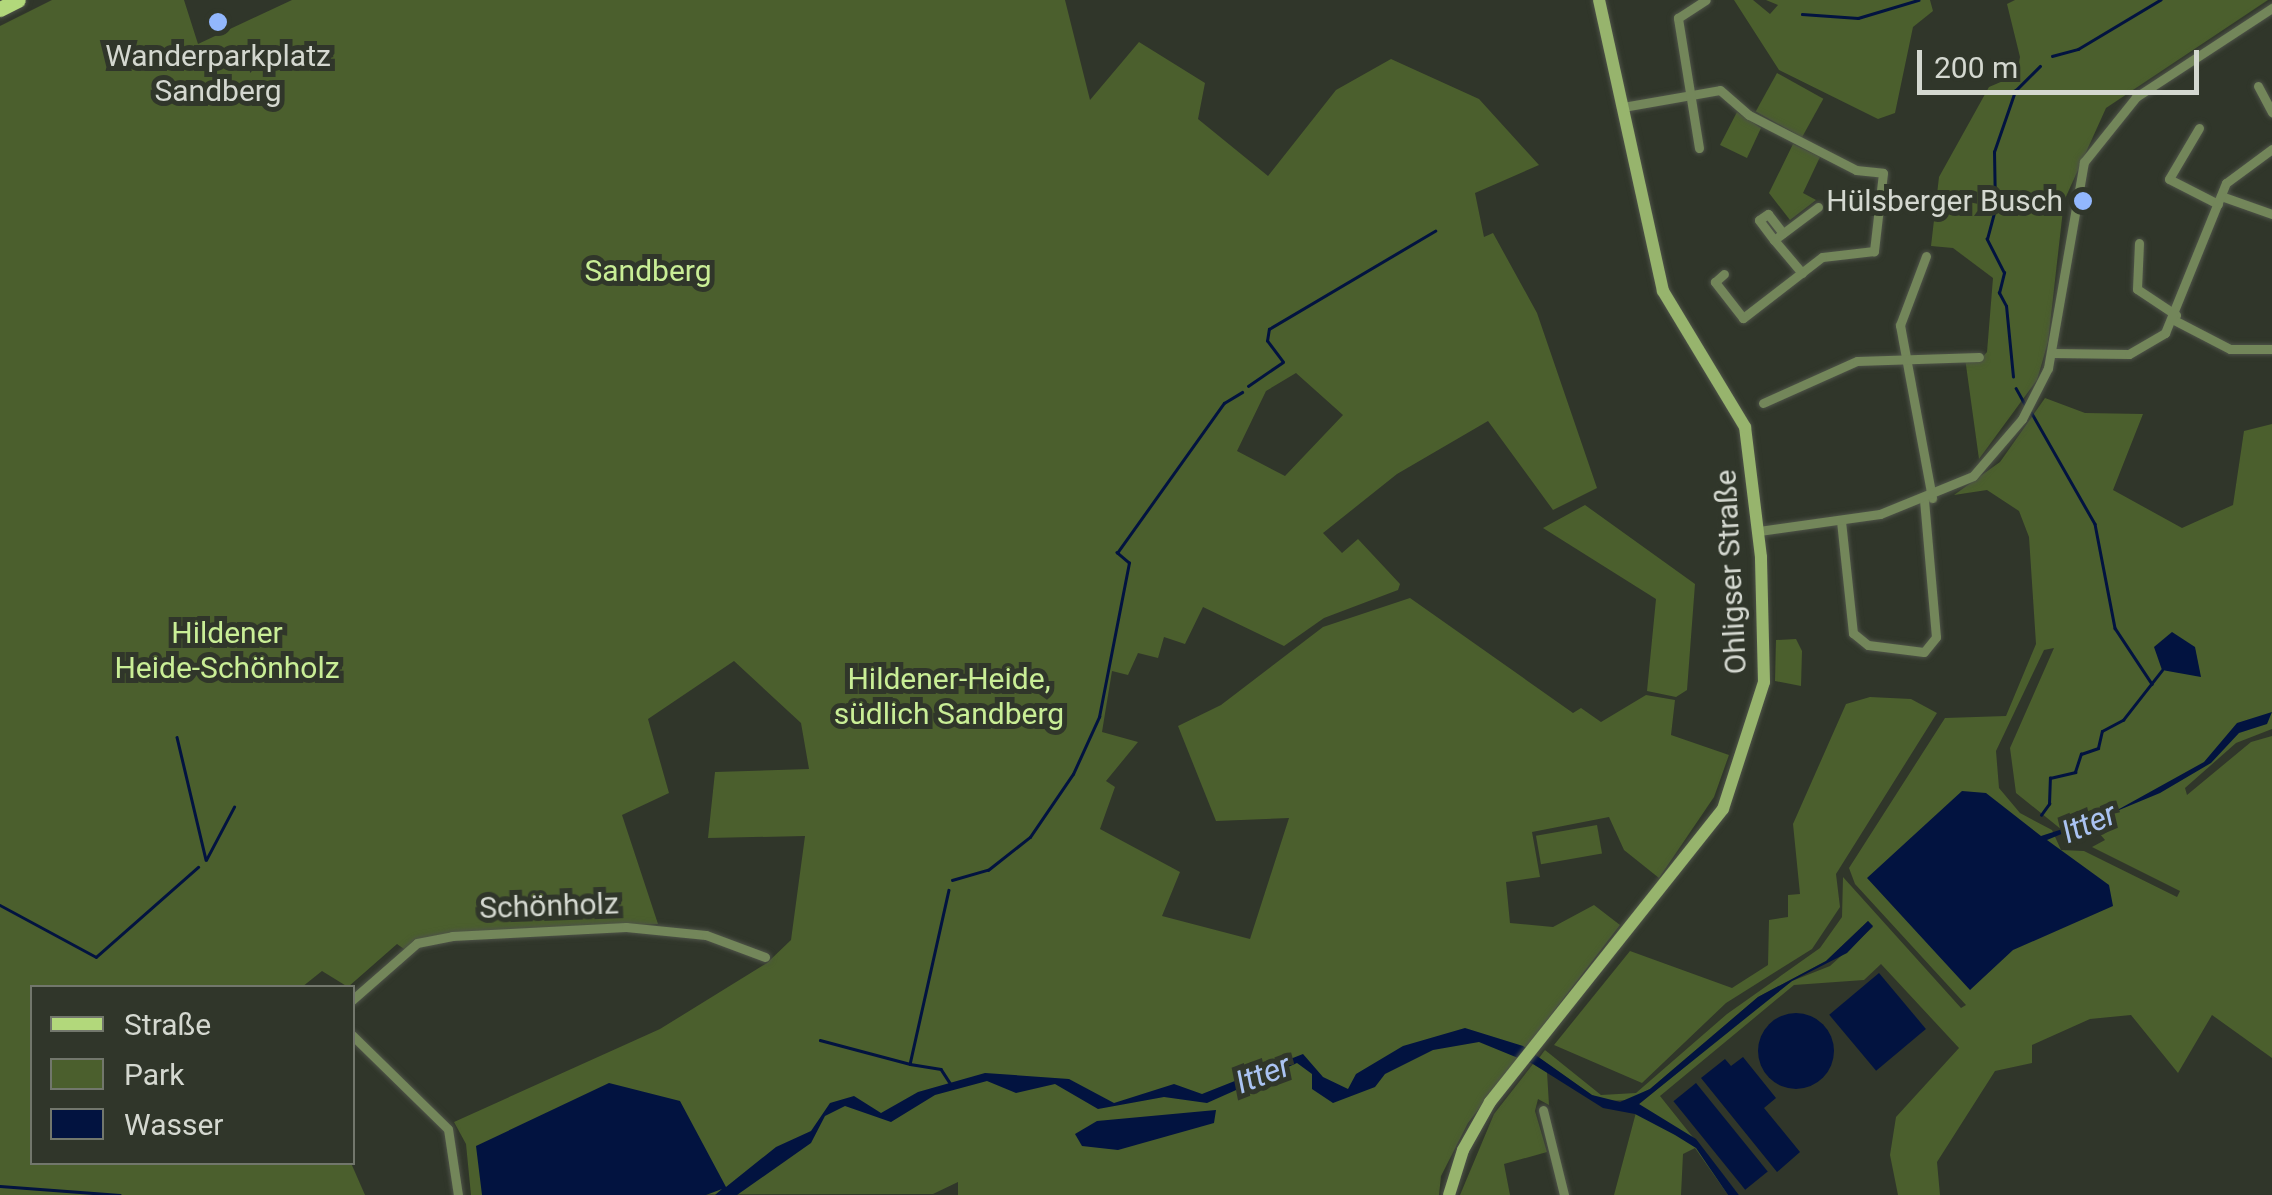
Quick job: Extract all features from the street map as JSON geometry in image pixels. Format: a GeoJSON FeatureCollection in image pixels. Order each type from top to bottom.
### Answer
{"type":"FeatureCollection","features":[{"type":"Feature","properties":{"kind":"main road"},"geometry":{"type":"LineString","coordinates":[[0,9],[18,0]]}},
{"type":"Feature","properties":{"kind":"main road","name":"Ohligser Straße"},"geometry":{"type":"LineString","coordinates":[[1449,1195],[1471,1132],[1518,1066],[1724,809],[1764,682],[1759,531],[1745,427],[1663,291],[1599,0]]}},
{"type":"Feature","properties":{"kind":"street"},"geometry":{"type":"LineString","coordinates":[[1699,148],[1678,18],[1706,0]]}},
{"type":"Feature","properties":{"kind":"street"},"geometry":{"type":"LineString","coordinates":[[1759,531],[1841,521],[1928,499],[1974,476],[2022,419],[2040,388],[2053,353],[2084,162],[2127,105],[2272,8]]}},
{"type":"Feature","properties":{"kind":"street"},"geometry":{"type":"LineString","coordinates":[[2258,86],[2272,112]]}},
{"type":"Feature","properties":{"kind":"street"},"geometry":{"type":"LineString","coordinates":[[1622,108],[1720,90],[1750,115],[1856,170],[1883,173],[1879,247],[1822,257],[1743,318],[1715,282],[1724,274]]}},
{"type":"Feature","properties":{"kind":"street"},"geometry":{"type":"LineString","coordinates":[[2199,128],[2169,178],[2219,200],[2272,214]]}},
{"type":"Feature","properties":{"kind":"street"},"geometry":{"type":"LineString","coordinates":[[2053,353],[2129,354],[2152,344],[2175,318],[2232,175],[2272,149]]}},
{"type":"Feature","properties":{"kind":"street"},"geometry":{"type":"LineString","coordinates":[[1802,273],[1778,236],[1818,207]]}},
{"type":"Feature","properties":{"kind":"street"},"geometry":{"type":"LineString","coordinates":[[2138,242],[2137,289],[2175,318],[2230,349],[2272,350]]}},
{"type":"Feature","properties":{"kind":"street"},"geometry":{"type":"LineString","coordinates":[[1841,521],[1847,619],[1856,638],[1913,652],[1933,645],[1928,499],[1902,358],[1901,318],[1926,256]]}},
{"type":"Feature","properties":{"kind":"street"},"geometry":{"type":"LineString","coordinates":[[1764,402],[1841,365],[1902,358],[1979,357]]}},
{"type":"Feature","properties":{"kind":"street","name":"Schönholz"},"geometry":{"type":"LineString","coordinates":[[355,998],[428,938],[626,927],[706,934],[765,956]]}},
{"type":"Feature","properties":{"kind":"street"},"geometry":{"type":"LineString","coordinates":[[355,1037],[448,1129],[458,1195]]}},
{"type":"Feature","properties":{"kind":"street"},"geometry":{"type":"LineString","coordinates":[[1543,1110],[1564,1195]]}},
{"type":"Feature","properties":{"kind":"green space"},"geometry":{"type":"Polygon","coordinates":[[[52,0],[184,0],[198,44],[292,0],[1065,0],[1090,100],[1139,42],[1205,83],[1198,119],[1268,176],[1336,90],[1391,59],[1479,99],[1539,165],[1475,193],[1484,237],[1493,233],[1537,313],[1597,488],[1553,510],[1488,421],[1397,474],[1323,533],[1342,553],[1358,539],[1400,584],[1398,590],[1324,618],[1284,646],[1203,607],[1185,644],[1164,637],[1158,658],[1138,653],[1128,675],[1112,671],[1102,732],[1138,742],[1106,781],[1115,787],[1100,829],[1180,872],[1162,916],[1250,939],[1289,818],[1216,821],[1178,726],[1221,705],[1323,627],[1410,598],[1573,713],[1581,708],[1601,722],[1646,695],[1675,700],[1671,735],[1729,755],[1714,797],[1659,878],[1624,850],[1609,817],[1532,832],[1540,877],[1506,882],[1510,923],[1553,927],[1594,905],[1620,925],[1468,1123],[1441,1176],[1439,1195],[958,1195],[958,1182],[933,1194],[471,1195],[466,1144],[454,1122],[660,1029],[767,963],[791,940],[805,836],[708,838],[715,772],[809,769],[801,723],[734,661],[648,719],[669,793],[622,815],[658,924],[451,933],[404,949],[397,944],[350,985],[322,971],[304,985],[30,985],[30,1165],[352,1165],[365,1195],[0,1195],[0,26],[52,0]],[[1296,373],[1266,391],[1237,451],[1285,476],[1343,415],[1296,373]]]}},
{"type":"Feature","properties":{"kind":"green space"},"geometry":{"type":"Polygon","coordinates":[[[1734,0],[1753,0],[1770,14],[1778,5],[1766,0],[1930,0],[1933,11],[1913,27],[1895,113],[1878,119],[1779,70],[1734,0]]]}},
{"type":"Feature","properties":{"kind":"green space"},"geometry":{"type":"Polygon","coordinates":[[[2015,0],[2268,0],[2106,108],[2064,201],[2048,342],[2037,380],[1979,459],[1965,358],[1979,361],[1987,352],[1993,278],[1953,248],[1931,246],[1939,177],[1989,87],[2017,75],[2020,57],[2007,4],[2015,0]]]}},
{"type":"Feature","properties":{"kind":"green space"},"geometry":{"type":"Polygon","coordinates":[[[1777,73],[1823,99],[1802,137],[1756,111],[1777,73]]]}},
{"type":"Feature","properties":{"kind":"green space"},"geometry":{"type":"Polygon","coordinates":[[[1737,112],[1761,128],[1747,158],[1720,145],[1737,112]]]}},
{"type":"Feature","properties":{"kind":"green space"},"geometry":{"type":"Polygon","coordinates":[[[1793,144],[1820,157],[1803,193],[1816,200],[1790,220],[1769,193],[1793,144]]]}},
{"type":"Feature","properties":{"kind":"green space"},"geometry":{"type":"Polygon","coordinates":[[[2045,398],[2085,413],[2143,414],[2113,490],[2182,528],[2233,505],[2244,431],[2272,424],[2272,729],[2236,743],[2185,788],[2187,795],[2251,742],[2272,736],[2272,1058],[2212,1015],[2178,1073],[2131,1015],[2090,1019],[2032,1045],[2032,1063],[1995,1071],[1937,1162],[1940,1195],[1898,1195],[1890,1155],[1896,1117],[1959,1048],[1881,964],[1864,980],[1794,985],[1660,1096],[1739,1195],[1728,1195],[1695,1148],[1683,1154],[1681,1195],[1614,1195],[1638,1105],[1756,1008],[1792,981],[1830,966],[1873,927],[1868,921],[1826,961],[1758,997],[1650,1089],[1630,1100],[1605,1101],[1592,1095],[1539,1058],[1545,1050],[1601,1095],[1636,1093],[1727,1014],[1820,948],[1842,917],[1843,877],[1961,1008],[1966,1005],[1855,884],[1849,868],[1945,718],[2006,716],[2036,644],[2029,537],[2019,511],[1987,490],[1954,495],[2000,462],[2045,398]],[[2054,648],[2044,650],[1996,751],[1999,788],[2020,813],[2052,830],[2061,850],[2084,851],[2177,897],[2180,891],[2092,847],[2105,840],[2093,826],[2098,813],[2062,830],[2016,793],[2010,748],[2054,648]]]}},
{"type":"Feature","properties":{"kind":"green space"},"geometry":{"type":"Polygon","coordinates":[[[1585,505],[1695,584],[1687,690],[1676,697],[1647,691],[1656,599],[1543,528],[1585,505]]]}},
{"type":"Feature","properties":{"kind":"green space"},"geometry":{"type":"Polygon","coordinates":[[[1796,639],[1802,651],[1801,686],[1775,681],[1776,640],[1796,639]]]}},
{"type":"Feature","properties":{"kind":"green space"},"geometry":{"type":"Polygon","coordinates":[[[1870,697],[1911,699],[1937,713],[1836,874],[1840,907],[1812,949],[1726,1003],[1642,1083],[1554,1045],[1630,951],[1732,988],[1768,965],[1769,920],[1788,917],[1788,895],[1800,894],[1793,824],[1846,704],[1870,697]]]}},
{"type":"Feature","properties":{"kind":"green space"},"geometry":{"type":"Polygon","coordinates":[[[1597,825],[1602,854],[1541,864],[1536,836],[1597,825]]]}},
{"type":"Feature","properties":{"kind":"green space"},"geometry":{"type":"Polygon","coordinates":[[[1533,1064],[1547,1072],[1549,1105],[1538,1099],[1535,1111],[1547,1152],[1504,1164],[1510,1195],[1460,1195],[1494,1114],[1533,1064]]]}},
{"type":"Feature","properties":{"kind":"water"},"geometry":{"type":"Polygon","coordinates":[[[2172,632],[2195,647],[2201,677],[2162,670],[2154,647],[2172,632]]]}},
{"type":"Feature","properties":{"kind":"water"},"geometry":{"type":"Polygon","coordinates":[[[2272,712],[2267,724],[2239,733],[2211,763],[2160,793],[2112,813],[2204,762],[2237,723],[2272,712]]]}},
{"type":"Feature","properties":{"kind":"water"},"geometry":{"type":"Polygon","coordinates":[[[1962,791],[1986,793],[2041,836],[2112,813],[2047,840],[2109,885],[2113,906],[2013,950],[1970,990],[1867,878],[1962,791]]]}},
{"type":"Feature","properties":{"kind":"water","name":"Itter"},"geometry":{"type":"Polygon","coordinates":[[[1868,921],[1873,926],[1847,953],[1792,981],[1639,1104],[1696,1139],[1739,1195],[1728,1195],[1696,1148],[1675,1135],[1635,1114],[1603,1108],[1533,1064],[1479,1042],[1433,1050],[1385,1074],[1375,1087],[1333,1103],[1312,1089],[1312,1074],[1297,1063],[1207,1103],[1164,1097],[1098,1109],[1055,1084],[1016,1093],[987,1081],[935,1095],[891,1122],[845,1106],[825,1116],[811,1143],[737,1195],[715,1195],[722,1189],[706,1195],[482,1195],[476,1146],[609,1083],[680,1101],[726,1187],[776,1147],[811,1131],[830,1103],[854,1096],[881,1113],[918,1092],[985,1073],[1069,1079],[1114,1103],[1174,1084],[1202,1094],[1303,1054],[1323,1077],[1348,1089],[1356,1074],[1403,1046],[1465,1028],[1523,1046],[1592,1095],[1620,1102],[1650,1089],[1758,997],[1826,961],[1868,921]]]}},
{"type":"Feature","properties":{"kind":"water"},"geometry":{"type":"Polygon","coordinates":[[[1879,973],[1926,1029],[1876,1071],[1829,1015],[1879,973]]]}},
{"type":"Feature","properties":{"kind":"water"},"geometry":{"type":"Polygon","coordinates":[[[1796,1013],[1823,1024],[1834,1051],[1823,1078],[1796,1089],[1769,1078],[1758,1051],[1769,1024],[1796,1013]]]}},
{"type":"Feature","properties":{"kind":"water"},"geometry":{"type":"Polygon","coordinates":[[[1743,1057],[1776,1098],[1764,1108],[1800,1152],[1777,1172],[1701,1078],[1725,1059],[1731,1066],[1743,1057]]]}},
{"type":"Feature","properties":{"kind":"water"},"geometry":{"type":"Polygon","coordinates":[[[1696,1083],[1768,1172],[1745,1190],[1673,1101],[1696,1083]]]}},
{"type":"Feature","properties":{"kind":"water"},"geometry":{"type":"Polygon","coordinates":[[[1216,1110],[1214,1123],[1118,1150],[1082,1146],[1075,1134],[1097,1121],[1216,1110]]]}},
{"type":"Feature","properties":{"kind":"waterway"},"geometry":{"type":"LineString","coordinates":[[1802,14],[1858,18],[1918,0]]}},
{"type":"Feature","properties":{"kind":"waterway"},"geometry":{"type":"LineString","coordinates":[[2052,56],[2078,49],[2160,0]]}},
{"type":"Feature","properties":{"kind":"waterway"},"geometry":{"type":"LineString","coordinates":[[2013,377],[2006,306],[1999,293],[2004,273],[1987,239],[1995,209],[1994,152],[2015,91],[2040,66]]}},
{"type":"Feature","properties":{"kind":"waterway"},"geometry":{"type":"LineString","coordinates":[[1248,386],[1283,362],[1267,341],[1269,329],[1435,231]]}},
{"type":"Feature","properties":{"kind":"waterway"},"geometry":{"type":"LineString","coordinates":[[2016,388],[2025,404]]}},
{"type":"Feature","properties":{"kind":"waterway"},"geometry":{"type":"LineString","coordinates":[[952,880],[988,870],[1030,837],[1073,774],[1099,717],[1129,563],[1117,553],[1224,403],[1242,392]]}},
{"type":"Feature","properties":{"kind":"waterway"},"geometry":{"type":"LineString","coordinates":[[2030,410],[2095,524],[2115,628],[2152,684]]}},
{"type":"Feature","properties":{"kind":"waterway","name":"Itter"},"geometry":{"type":"LineString","coordinates":[[2041,815],[2049,804],[2050,778],[2075,772],[2081,754],[2098,748],[2102,731],[2123,720],[2162,670]]}},
{"type":"Feature","properties":{"kind":"waterway"},"geometry":{"type":"LineString","coordinates":[[177,737],[206,860],[234,807]]}},
{"type":"Feature","properties":{"kind":"waterway"},"geometry":{"type":"LineString","coordinates":[[0,905],[96,957],[198,867]]}},
{"type":"Feature","properties":{"kind":"waterway"},"geometry":{"type":"LineString","coordinates":[[949,890],[910,1064],[941,1069],[950,1083]]}},
{"type":"Feature","properties":{"kind":"waterway"},"geometry":{"type":"LineString","coordinates":[[820,1040],[910,1064]]}},
{"type":"Feature","properties":{"kind":"waterway"},"geometry":{"type":"LineString","coordinates":[[0,1186],[120,1195]]}},
{"type":"Feature","properties":{"kind":"place","name":"Wanderparkplatz Sandberg"},"geometry":{"type":"Point","coordinates":[218,22]}},
{"type":"Feature","properties":{"kind":"place","name":"Hülsberger Busch"},"geometry":{"type":"Point","coordinates":[2083,201]}},
{"type":"Feature","properties":{"kind":"park label","name":"Sandberg"},"geometry":{"type":"Point","coordinates":[648,271]}},
{"type":"Feature","properties":{"kind":"park label","name":"Hildener Heide-Schönholz"},"geometry":{"type":"Point","coordinates":[227,650]}},
{"type":"Feature","properties":{"kind":"park label","name":"Hildener-Heide, südlich Sandberg"},"geometry":{"type":"Point","coordinates":[949,696]}}]}
